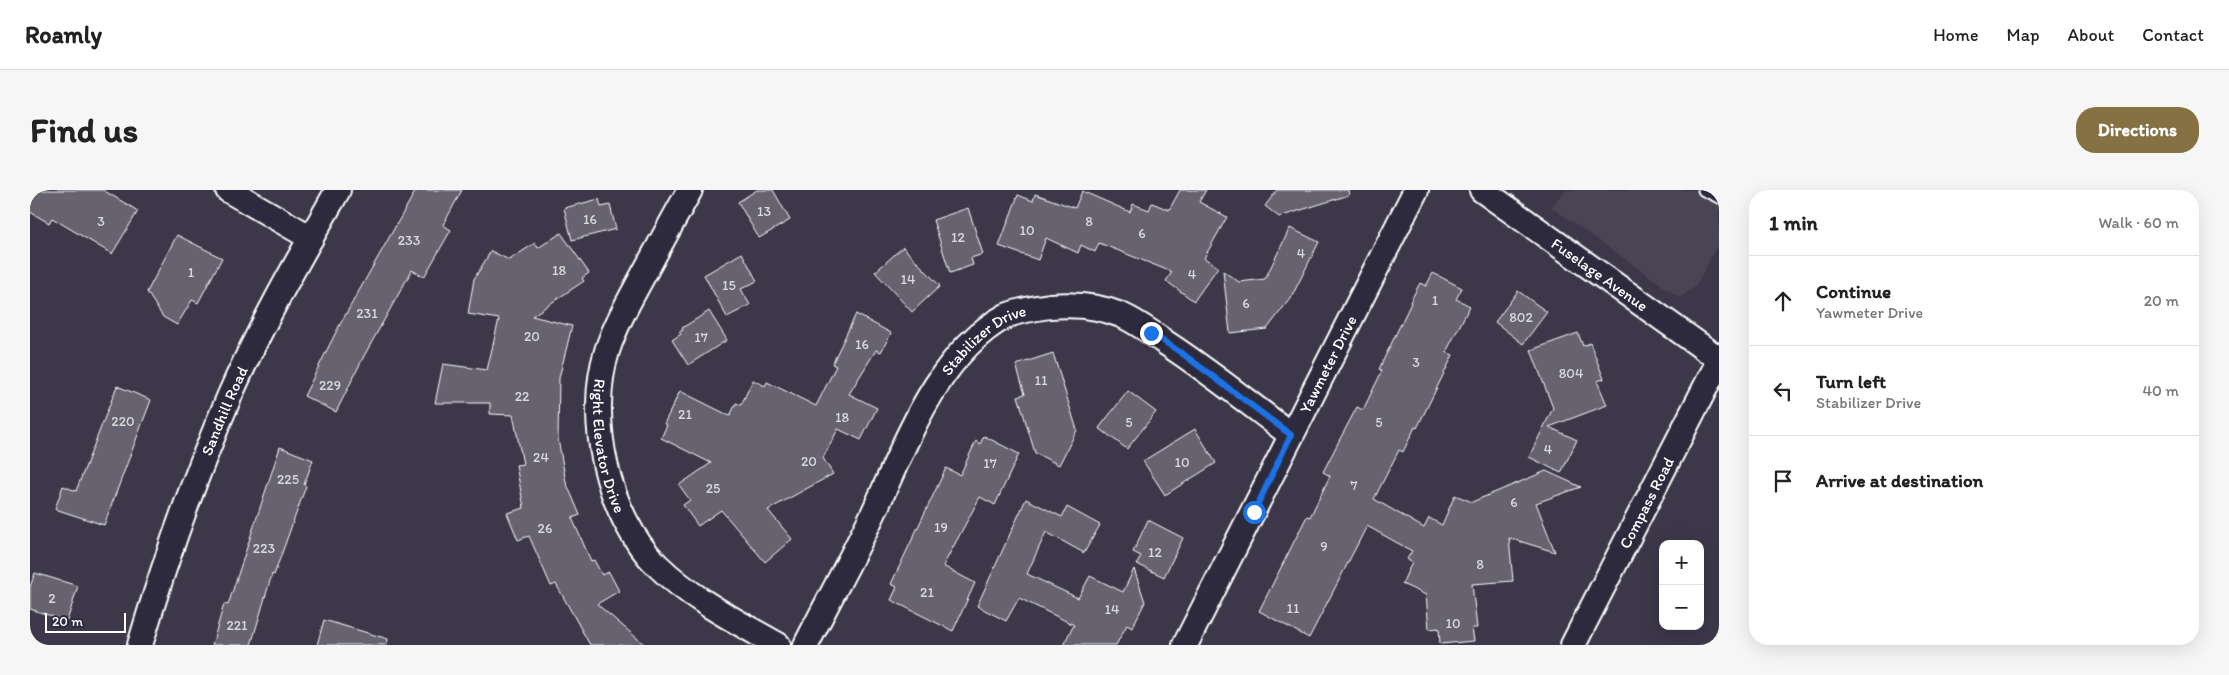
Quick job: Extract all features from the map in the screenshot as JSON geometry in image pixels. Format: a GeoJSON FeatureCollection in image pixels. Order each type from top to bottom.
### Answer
{"type":"FeatureCollection","features":[{"type":"Feature","properties":{"kind":"street"},"geometry":{"type":"LineString","coordinates":[[228,190],[311,238]]}},
{"type":"Feature","properties":{"kind":"street","name":"Sandhill Road"},"geometry":{"type":"LineString","coordinates":[[140,645],[159,580],[230,394],[269,314],[338,190]]}},
{"type":"Feature","properties":{"kind":"street","name":"Right Elevator Drive"},"geometry":{"type":"LineString","coordinates":[[690,190],[624,310],[606,353],[599,411],[600,444],[608,480],[624,516],[657,565],[697,599],[778,645]]}},
{"type":"Feature","properties":{"kind":"street","name":"Yawmeter Drive"},"geometry":{"type":"LineString","coordinates":[[1186,645],[1416,190]]}},
{"type":"Feature","properties":{"kind":"street","name":"Fuselage Avenue"},"geometry":{"type":"LineString","coordinates":[[1482,190],[1719,360]]}},
{"type":"Feature","properties":{"kind":"street","name":"Stabilizer Drive"},"geometry":{"type":"LineString","coordinates":[[806,645],[919,418],[941,378],[962,350],[983,331],[1008,315],[1035,308],[1061,305],[1104,310],[1122,315],[1183,354],[1291,435]]}},
{"type":"Feature","properties":{"kind":"street","name":"Compass Road"},"geometry":{"type":"LineString","coordinates":[[1573,645],[1719,360]]}},
{"type":"Feature","properties":{"kind":"lane"},"geometry":{"type":"LineString","coordinates":[[1704,190],[1719,197]]}},
{"type":"Feature","properties":{"kind":"shaded area"},"geometry":{"type":"Polygon","coordinates":[[[1565,190],[1719,190],[1719,242],[1696,286],[1680,298],[1551,207],[1565,190]]]}},
{"type":"Feature","properties":{"kind":"building"},"geometry":{"type":"Polygon","coordinates":[[[30,190],[103,190],[138,211],[112,254],[52,218],[49,223],[30,212],[30,190]]]}},
{"type":"Feature","properties":{"kind":"building"},"geometry":{"type":"Polygon","coordinates":[[[416,190],[462,190],[443,225],[451,230],[424,277],[412,270],[364,356],[336,412],[304,396],[338,328],[416,190]]]}},
{"type":"Feature","properties":{"kind":"building"},"geometry":{"type":"Polygon","coordinates":[[[757,190],[773,190],[790,220],[759,238],[738,202],[757,190]]]}},
{"type":"Feature","properties":{"kind":"building"},"geometry":{"type":"Polygon","coordinates":[[[1180,190],[1206,190],[1199,202],[1227,217],[1204,258],[1218,267],[1194,301],[1166,281],[1172,272],[1099,243],[1095,252],[1081,245],[1078,253],[1046,238],[1038,260],[999,246],[1018,195],[1033,201],[1035,194],[1075,208],[1082,191],[1130,212],[1133,204],[1149,210],[1152,203],[1169,210],[1180,190]]]}},
{"type":"Feature","properties":{"kind":"building"},"geometry":{"type":"Polygon","coordinates":[[[1277,190],[1348,190],[1349,195],[1279,217],[1265,206],[1277,190]]]}},
{"type":"Feature","properties":{"kind":"building"},"geometry":{"type":"Polygon","coordinates":[[[599,199],[601,207],[610,205],[616,229],[572,240],[564,208],[599,199]]]}},
{"type":"Feature","properties":{"kind":"building"},"geometry":{"type":"Polygon","coordinates":[[[968,208],[983,254],[971,258],[973,265],[950,273],[933,220],[968,208]]]}},
{"type":"Feature","properties":{"kind":"building"},"geometry":{"type":"Polygon","coordinates":[[[1290,228],[1319,242],[1292,296],[1267,329],[1230,333],[1223,271],[1239,282],[1265,279],[1290,228]]]}},
{"type":"Feature","properties":{"kind":"building"},"geometry":{"type":"Polygon","coordinates":[[[561,233],[589,273],[582,278],[584,281],[532,316],[572,326],[559,378],[558,439],[566,482],[580,515],[572,518],[591,561],[594,560],[602,575],[609,572],[619,591],[597,604],[645,645],[590,645],[556,584],[551,586],[529,536],[518,540],[507,513],[524,508],[516,465],[523,464],[513,415],[490,414],[490,403],[435,403],[443,364],[487,370],[499,319],[468,314],[474,279],[491,251],[509,260],[535,243],[538,248],[561,233]]]}},
{"type":"Feature","properties":{"kind":"building"},"geometry":{"type":"Polygon","coordinates":[[[177,235],[222,258],[198,303],[192,300],[177,325],[163,317],[147,292],[177,235]]]}},
{"type":"Feature","properties":{"kind":"building"},"geometry":{"type":"Polygon","coordinates":[[[903,247],[940,286],[912,312],[875,272],[903,247]]]}},
{"type":"Feature","properties":{"kind":"building"},"geometry":{"type":"Polygon","coordinates":[[[742,253],[757,281],[741,289],[750,305],[727,317],[704,275],[742,253]]]}},
{"type":"Feature","properties":{"kind":"building"},"geometry":{"type":"Polygon","coordinates":[[[1433,273],[1462,288],[1456,299],[1470,306],[1446,352],[1453,355],[1417,428],[1415,427],[1403,452],[1399,450],[1374,499],[1424,528],[1429,518],[1442,525],[1455,495],[1472,502],[1546,471],[1581,487],[1536,503],[1555,552],[1509,538],[1513,581],[1472,584],[1477,628],[1472,628],[1474,641],[1440,644],[1439,628],[1429,629],[1426,595],[1402,584],[1412,562],[1407,559],[1412,551],[1367,526],[1309,638],[1259,611],[1307,516],[1310,517],[1330,476],[1323,472],[1341,437],[1357,407],[1363,410],[1382,371],[1379,369],[1410,302],[1420,283],[1426,286],[1433,273]]]}},
{"type":"Feature","properties":{"kind":"building"},"geometry":{"type":"Polygon","coordinates":[[[1518,291],[1547,312],[1523,344],[1495,322],[1518,291]]]}},
{"type":"Feature","properties":{"kind":"building"},"geometry":{"type":"Polygon","coordinates":[[[709,311],[727,340],[688,365],[672,340],[681,334],[679,332],[683,330],[682,328],[709,311]]]}},
{"type":"Feature","properties":{"kind":"building"},"geometry":{"type":"Polygon","coordinates":[[[856,314],[891,333],[881,352],[876,350],[849,394],[877,408],[861,440],[838,429],[823,458],[833,474],[768,510],[792,539],[765,562],[721,510],[698,526],[683,505],[690,500],[679,485],[711,463],[661,438],[667,425],[664,424],[680,391],[730,416],[736,403],[741,405],[753,380],[765,386],[767,382],[816,406],[836,366],[832,364],[856,314]]]}},
{"type":"Feature","properties":{"kind":"building"},"geometry":{"type":"Polygon","coordinates":[[[1578,333],[1583,346],[1590,343],[1604,379],[1597,381],[1607,405],[1549,427],[1577,440],[1561,473],[1529,457],[1553,408],[1531,350],[1578,333]]]}},
{"type":"Feature","properties":{"kind":"building"},"geometry":{"type":"Polygon","coordinates":[[[1053,353],[1077,430],[1059,465],[1035,453],[1018,396],[1025,394],[1016,365],[1053,353]]]}},
{"type":"Feature","properties":{"kind":"building"},"geometry":{"type":"Polygon","coordinates":[[[117,386],[151,400],[104,525],[55,509],[63,486],[76,491],[117,386]]]}},
{"type":"Feature","properties":{"kind":"building"},"geometry":{"type":"Polygon","coordinates":[[[1128,391],[1156,412],[1127,449],[1099,428],[1128,391]]]}},
{"type":"Feature","properties":{"kind":"building"},"geometry":{"type":"Polygon","coordinates":[[[1195,429],[1216,463],[1165,495],[1143,461],[1195,429]]]}},
{"type":"Feature","properties":{"kind":"building"},"geometry":{"type":"Polygon","coordinates":[[[984,436],[1019,454],[995,505],[980,497],[943,566],[975,583],[953,631],[891,600],[897,587],[891,584],[946,468],[960,475],[976,441],[980,444],[984,436]]]}},
{"type":"Feature","properties":{"kind":"building"},"geometry":{"type":"Polygon","coordinates":[[[280,447],[313,460],[304,485],[306,486],[274,575],[272,574],[251,645],[212,645],[224,604],[228,605],[280,447]]]}},
{"type":"Feature","properties":{"kind":"building"},"geometry":{"type":"Polygon","coordinates":[[[1026,499],[1062,517],[1067,507],[1100,525],[1084,553],[1046,532],[1027,574],[1078,598],[1090,576],[1123,592],[1134,569],[1145,602],[1132,628],[1127,625],[1116,645],[1063,645],[1074,625],[1019,598],[1006,621],[977,606],[1026,499]]]}},
{"type":"Feature","properties":{"kind":"building"},"geometry":{"type":"Polygon","coordinates":[[[1148,520],[1183,538],[1164,577],[1137,564],[1141,556],[1133,552],[1148,520]]]}},
{"type":"Feature","properties":{"kind":"building"},"geometry":{"type":"Polygon","coordinates":[[[35,573],[78,586],[67,621],[30,609],[30,587],[35,573]]]}},
{"type":"Feature","properties":{"kind":"building"},"geometry":{"type":"Polygon","coordinates":[[[324,620],[388,639],[387,645],[317,645],[324,620]]]}},
{"type":"Feature","properties":{"kind":"route"},"geometry":{"type":"LineString","coordinates":[[1151,333],[1183,354],[1291,435],[1254,512]]}}]}
